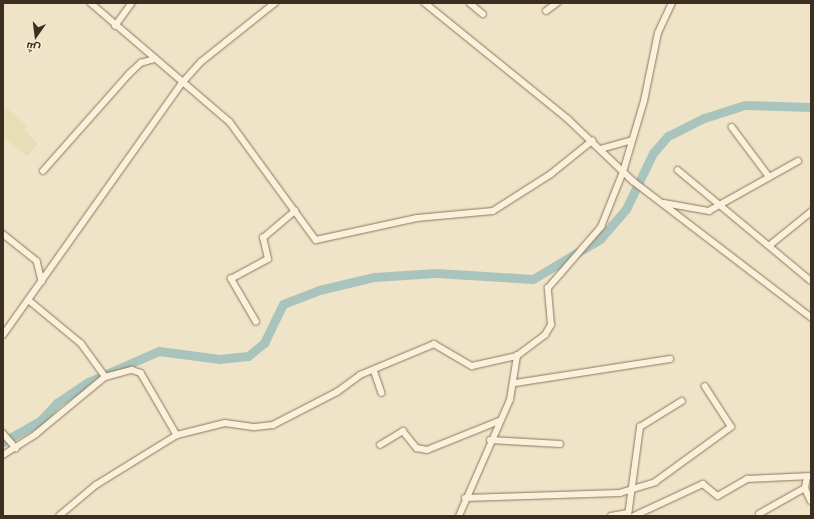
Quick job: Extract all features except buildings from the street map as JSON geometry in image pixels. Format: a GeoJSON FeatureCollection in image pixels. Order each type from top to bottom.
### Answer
{"type":"FeatureCollection","features":[{"type":"Feature","properties":{"kind":"street"},"geometry":{"type":"LineString","coordinates":[[91,3],[115,26],[230,122],[316,240],[417,218],[493,211],[551,174],[592,141]]}},
{"type":"Feature","properties":{"kind":"street"},"geometry":{"type":"LineString","coordinates":[[115,26],[132,3]]}},
{"type":"Feature","properties":{"kind":"street"},"geometry":{"type":"LineString","coordinates":[[3,335],[30,301],[42,281],[182,83],[201,62],[275,3]]}},
{"type":"Feature","properties":{"kind":"street"},"geometry":{"type":"LineString","coordinates":[[425,3],[592,141],[624,172],[660,202],[811,317]]}},
{"type":"Feature","properties":{"kind":"street"},"geometry":{"type":"LineString","coordinates":[[470,3],[483,14]]}},
{"type":"Feature","properties":{"kind":"street"},"geometry":{"type":"LineString","coordinates":[[546,12],[557,3]]}},
{"type":"Feature","properties":{"kind":"street"},"geometry":{"type":"LineString","coordinates":[[59,516],[96,485],[177,435],[225,423],[255,427],[273,425],[374,370],[434,344],[472,366],[517,356],[549,331],[548,288],[601,227],[624,172],[658,33],[672,3]]}},
{"type":"Feature","properties":{"kind":"street"},"geometry":{"type":"LineString","coordinates":[[43,171],[129,74],[142,63],[155,59]]}},
{"type":"Feature","properties":{"kind":"street"},"geometry":{"type":"LineString","coordinates":[[732,127],[768,175]]}},
{"type":"Feature","properties":{"kind":"street"},"geometry":{"type":"LineString","coordinates":[[601,149],[632,140]]}},
{"type":"Feature","properties":{"kind":"street"},"geometry":{"type":"LineString","coordinates":[[660,202],[699,211],[722,207],[768,175],[798,161]]}},
{"type":"Feature","properties":{"kind":"street"},"geometry":{"type":"LineString","coordinates":[[678,170],[811,281]]}},
{"type":"Feature","properties":{"kind":"street"},"geometry":{"type":"LineString","coordinates":[[256,322],[231,279],[268,259],[263,238],[294,211]]}},
{"type":"Feature","properties":{"kind":"street"},"geometry":{"type":"LineString","coordinates":[[769,246],[811,212]]}},
{"type":"Feature","properties":{"kind":"street"},"geometry":{"type":"LineString","coordinates":[[3,234],[37,261],[42,281]]}},
{"type":"Feature","properties":{"kind":"street"},"geometry":{"type":"LineString","coordinates":[[30,301],[87,349],[105,377]]}},
{"type":"Feature","properties":{"kind":"street"},"geometry":{"type":"LineString","coordinates":[[459,516],[465,498],[514,382],[517,356]]}},
{"type":"Feature","properties":{"kind":"street"},"geometry":{"type":"LineString","coordinates":[[514,382],[670,359]]}},
{"type":"Feature","properties":{"kind":"street"},"geometry":{"type":"LineString","coordinates":[[3,455],[16,448],[105,377],[132,370],[141,373],[177,435]]}},
{"type":"Feature","properties":{"kind":"street"},"geometry":{"type":"LineString","coordinates":[[374,370],[382,394]]}},
{"type":"Feature","properties":{"kind":"street"},"geometry":{"type":"LineString","coordinates":[[465,498],[631,491],[655,482],[731,427],[705,387]]}},
{"type":"Feature","properties":{"kind":"street"},"geometry":{"type":"LineString","coordinates":[[611,516],[628,515],[640,427],[682,401]]}},
{"type":"Feature","properties":{"kind":"street"},"geometry":{"type":"LineString","coordinates":[[380,444],[403,431],[417,448],[427,450],[498,421]]}},
{"type":"Feature","properties":{"kind":"street"},"geometry":{"type":"LineString","coordinates":[[3,433],[16,448]]}},
{"type":"Feature","properties":{"kind":"street"},"geometry":{"type":"LineString","coordinates":[[490,440],[560,444]]}},
{"type":"Feature","properties":{"kind":"street"},"geometry":{"type":"LineString","coordinates":[[634,516],[702,484],[718,496],[747,479],[809,477],[805,488],[759,514]]}},
{"type":"Feature","properties":{"kind":"street"},"geometry":{"type":"LineString","coordinates":[[805,488],[811,501]]}},
{"type":"Feature","properties":{"kind":"shaded area"},"geometry":{"type":"Polygon","coordinates":[[[3,105],[27,126],[24,129],[38,144],[27,156],[3,136],[3,105]]]}},
{"type":"Feature","properties":{"kind":"waterway"},"geometry":{"type":"LineString","coordinates":[[3,442],[40,421],[57,403],[88,382],[159,351],[219,359],[248,356],[264,343],[283,304],[319,290],[374,277],[436,273],[533,279],[600,239],[626,209],[653,153],[668,136],[704,118],[745,105],[811,107]]}}]}
